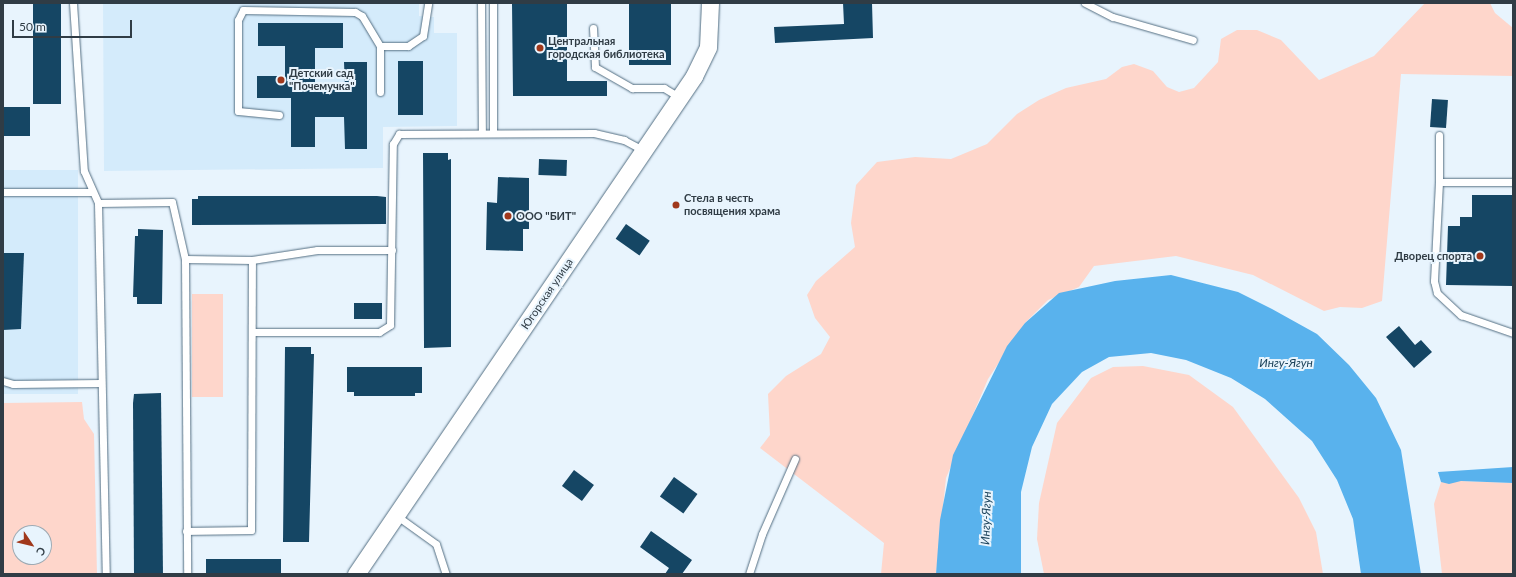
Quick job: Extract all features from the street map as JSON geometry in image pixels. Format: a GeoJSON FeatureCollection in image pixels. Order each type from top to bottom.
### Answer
{"type":"FeatureCollection","features":[{"type":"Feature","properties":{"kind":"street","name":"Югорская улица"},"geometry":{"type":"LineString","coordinates":[[356,574],[397,516],[680,97],[705,57],[710,37],[710,3]]}},
{"type":"Feature","properties":{"kind":"lane"},"geometry":{"type":"LineString","coordinates":[[73,3],[83,158],[91,192],[98,202],[100,384],[106,574]]}},
{"type":"Feature","properties":{"kind":"lane"},"geometry":{"type":"LineString","coordinates":[[380,46],[408,46],[420,41],[428,3]]}},
{"type":"Feature","properties":{"kind":"lane"},"geometry":{"type":"LineString","coordinates":[[481,3],[482,132]]}},
{"type":"Feature","properties":{"kind":"lane"},"geometry":{"type":"LineString","coordinates":[[493,3],[493,132]]}},
{"type":"Feature","properties":{"kind":"lane"},"geometry":{"type":"LineString","coordinates":[[1085,3],[1113,17],[1193,40]]}},
{"type":"Feature","properties":{"kind":"lane"},"geometry":{"type":"LineString","coordinates":[[279,115],[238,111],[238,20],[243,10],[291,7],[355,12],[362,16],[380,46],[380,92]]}},
{"type":"Feature","properties":{"kind":"lane"},"geometry":{"type":"LineString","coordinates":[[593,28],[595,67],[632,88],[664,88],[680,97]]}},
{"type":"Feature","properties":{"kind":"lane"},"geometry":{"type":"LineString","coordinates":[[252,332],[385,330],[393,318],[392,250],[394,139],[403,133],[493,132],[607,134],[644,150]]}},
{"type":"Feature","properties":{"kind":"lane"},"geometry":{"type":"LineString","coordinates":[[1439,135],[1439,182],[1434,282],[1437,293],[1461,315],[1513,333]]}},
{"type":"Feature","properties":{"kind":"lane"},"geometry":{"type":"LineString","coordinates":[[1439,182],[1513,182]]}},
{"type":"Feature","properties":{"kind":"lane"},"geometry":{"type":"LineString","coordinates":[[3,192],[91,192]]}},
{"type":"Feature","properties":{"kind":"lane"},"geometry":{"type":"LineString","coordinates":[[98,202],[172,202],[185,259],[187,574]]}},
{"type":"Feature","properties":{"kind":"lane"},"geometry":{"type":"LineString","coordinates":[[185,259],[252,260],[317,250],[392,250]]}},
{"type":"Feature","properties":{"kind":"lane"},"geometry":{"type":"LineString","coordinates":[[186,531],[251,530],[252,260]]}},
{"type":"Feature","properties":{"kind":"lane"},"geometry":{"type":"LineString","coordinates":[[3,381],[13,384],[100,384]]}},
{"type":"Feature","properties":{"kind":"lane"},"geometry":{"type":"LineString","coordinates":[[749,574],[762,534],[796,459]]}},
{"type":"Feature","properties":{"kind":"lane"},"geometry":{"type":"LineString","coordinates":[[397,516],[436,544],[446,574]]}},
{"type":"Feature","properties":{"kind":"shaded area","name":"Детский сад \"Почемучка\""},"geometry":{"type":"Polygon","coordinates":[[[103,3],[419,3],[419,16],[434,17],[434,33],[457,33],[457,126],[383,127],[383,168],[104,171],[103,3]]]}},
{"type":"Feature","properties":{"kind":"shaded area"},"geometry":{"type":"Polygon","coordinates":[[[1425,3],[1490,3],[1495,13],[1513,28],[1513,76],[1401,74],[1382,301],[1362,308],[1340,307],[1324,311],[1253,275],[1176,256],[1094,266],[1079,287],[1048,300],[1025,323],[988,379],[946,478],[936,574],[881,574],[884,543],[760,448],[770,435],[768,394],[786,376],[821,354],[830,337],[815,318],[807,295],[816,281],[855,247],[851,223],[856,185],[877,162],[915,157],[951,159],[987,144],[1017,114],[1039,100],[1066,88],[1106,79],[1122,67],[1134,64],[1153,71],[1167,87],[1179,92],[1194,88],[1218,62],[1221,39],[1237,30],[1257,30],[1281,40],[1319,80],[1374,56],[1425,3]]]}},
{"type":"Feature","properties":{"kind":"shaded area"},"geometry":{"type":"Polygon","coordinates":[[[3,170],[78,170],[78,394],[3,394],[3,170]]]}},
{"type":"Feature","properties":{"kind":"shaded area"},"geometry":{"type":"Polygon","coordinates":[[[192,294],[223,294],[223,397],[192,397],[192,294]]]}},
{"type":"Feature","properties":{"kind":"shaded area"},"geometry":{"type":"Polygon","coordinates":[[[1143,366],[1189,375],[1233,407],[1299,498],[1316,532],[1323,574],[1044,574],[1037,539],[1039,503],[1057,423],[1091,378],[1113,367],[1143,366]]]}},
{"type":"Feature","properties":{"kind":"shaded area"},"geometry":{"type":"Polygon","coordinates":[[[82,402],[84,419],[94,434],[97,574],[3,574],[3,403],[82,402]]]}},
{"type":"Feature","properties":{"kind":"shaded area"},"geometry":{"type":"Polygon","coordinates":[[[1461,481],[1513,483],[1513,574],[1442,574],[1434,504],[1441,482],[1461,481]]]}},
{"type":"Feature","properties":{"kind":"water","name":"Ингу-Ягун"},"geometry":{"type":"Polygon","coordinates":[[[1171,275],[1238,292],[1272,309],[1317,334],[1349,365],[1376,398],[1401,450],[1421,574],[1361,574],[1353,519],[1337,480],[1312,441],[1265,399],[1231,378],[1186,360],[1151,353],[1109,357],[1082,372],[1052,404],[1032,447],[1021,492],[1021,574],[936,574],[940,520],[953,455],[1007,346],[1025,323],[1059,293],[1115,281],[1171,275]]]}},
{"type":"Feature","properties":{"kind":"water"},"geometry":{"type":"Polygon","coordinates":[[[1513,467],[1513,483],[1461,481],[1449,484],[1441,482],[1438,472],[1513,467]]]}},
{"type":"Feature","properties":{"kind":"building"},"geometry":{"type":"Polygon","coordinates":[[[33,3],[61,3],[61,104],[33,104],[33,3]]]}},
{"type":"Feature","properties":{"kind":"building"},"geometry":{"type":"Polygon","coordinates":[[[512,3],[567,3],[567,81],[607,81],[607,96],[513,96],[512,3]]]}},
{"type":"Feature","properties":{"kind":"building"},"geometry":{"type":"Polygon","coordinates":[[[629,3],[671,3],[671,65],[629,65],[629,3]]]}},
{"type":"Feature","properties":{"kind":"building"},"geometry":{"type":"Polygon","coordinates":[[[843,3],[872,3],[873,38],[775,43],[774,27],[844,24],[843,3]]]}},
{"type":"Feature","properties":{"kind":"building"},"geometry":{"type":"Polygon","coordinates":[[[258,23],[343,23],[343,48],[315,48],[315,89],[345,89],[344,62],[367,62],[367,149],[345,149],[344,117],[315,117],[315,147],[291,147],[291,98],[257,98],[257,76],[285,76],[285,46],[258,46],[258,23]]]}},
{"type":"Feature","properties":{"kind":"building"},"geometry":{"type":"Polygon","coordinates":[[[398,61],[423,61],[423,115],[398,115],[398,61]]]}},
{"type":"Feature","properties":{"kind":"building"},"geometry":{"type":"Polygon","coordinates":[[[1432,99],[1448,100],[1446,128],[1430,127],[1432,99]]]}},
{"type":"Feature","properties":{"kind":"building"},"geometry":{"type":"Polygon","coordinates":[[[3,107],[30,107],[30,136],[3,136],[3,107]]]}},
{"type":"Feature","properties":{"kind":"building"},"geometry":{"type":"Polygon","coordinates":[[[423,153],[448,153],[448,160],[451,159],[451,347],[424,348],[423,153]]]}},
{"type":"Feature","properties":{"kind":"building"},"geometry":{"type":"Polygon","coordinates":[[[539,159],[567,160],[566,176],[538,175],[539,159]]]}},
{"type":"Feature","properties":{"kind":"building","name":"ООО \"БИТ\""},"geometry":{"type":"Polygon","coordinates":[[[498,177],[529,178],[529,229],[523,229],[523,251],[486,250],[487,202],[497,203],[498,177]]]}},
{"type":"Feature","properties":{"kind":"building","name":"Дворец спорта"},"geometry":{"type":"Polygon","coordinates":[[[1472,195],[1513,195],[1513,286],[1446,285],[1448,226],[1460,226],[1460,217],[1472,217],[1472,195]]]}},
{"type":"Feature","properties":{"kind":"building"},"geometry":{"type":"Polygon","coordinates":[[[198,196],[386,197],[386,224],[192,225],[192,199],[198,199],[198,196]]]}},
{"type":"Feature","properties":{"kind":"building"},"geometry":{"type":"Polygon","coordinates":[[[626,224],[650,241],[639,255],[616,239],[626,224]]]}},
{"type":"Feature","properties":{"kind":"building"},"geometry":{"type":"Polygon","coordinates":[[[138,229],[163,230],[162,304],[137,304],[137,297],[133,297],[135,236],[138,236],[138,229]]]}},
{"type":"Feature","properties":{"kind":"building"},"geometry":{"type":"Polygon","coordinates":[[[3,253],[24,253],[21,329],[3,330],[3,253]]]}},
{"type":"Feature","properties":{"kind":"building"},"geometry":{"type":"Polygon","coordinates":[[[354,303],[382,303],[382,319],[354,319],[354,303]]]}},
{"type":"Feature","properties":{"kind":"building"},"geometry":{"type":"Polygon","coordinates":[[[1399,326],[1415,345],[1421,340],[1432,352],[1414,368],[1386,337],[1399,326]]]}},
{"type":"Feature","properties":{"kind":"building"},"geometry":{"type":"Polygon","coordinates":[[[285,347],[311,347],[311,354],[314,354],[309,542],[283,542],[285,347]]]}},
{"type":"Feature","properties":{"kind":"building"},"geometry":{"type":"Polygon","coordinates":[[[347,367],[422,367],[422,393],[415,393],[415,396],[354,396],[354,392],[347,392],[347,367]]]}},
{"type":"Feature","properties":{"kind":"building"},"geometry":{"type":"Polygon","coordinates":[[[161,393],[163,574],[134,574],[134,394],[161,393]]]}},
{"type":"Feature","properties":{"kind":"building"},"geometry":{"type":"Polygon","coordinates":[[[574,470],[594,485],[582,501],[562,486],[574,470]]]}},
{"type":"Feature","properties":{"kind":"building"},"geometry":{"type":"Polygon","coordinates":[[[674,477],[697,494],[683,513],[660,496],[674,477]]]}},
{"type":"Feature","properties":{"kind":"building"},"geometry":{"type":"Polygon","coordinates":[[[651,531],[692,560],[682,574],[665,574],[669,568],[640,547],[651,531]]]}},
{"type":"Feature","properties":{"kind":"building"},"geometry":{"type":"Polygon","coordinates":[[[206,559],[281,559],[281,574],[206,574],[206,559]]]}},
{"type":"Feature","properties":{"kind":"place","name":"Центральная городская библиотека"},"geometry":{"type":"Point","coordinates":[540,48]}},
{"type":"Feature","properties":{"kind":"place","name":"Детский сад \"Почемучка\""},"geometry":{"type":"Point","coordinates":[281,80]}},
{"type":"Feature","properties":{"kind":"place","name":"Стела в честь посвящения храма"},"geometry":{"type":"Point","coordinates":[676,205]}},
{"type":"Feature","properties":{"kind":"place","name":"ООО \"БИТ\""},"geometry":{"type":"Point","coordinates":[508,216]}},
{"type":"Feature","properties":{"kind":"place","name":"Дворец спорта"},"geometry":{"type":"Point","coordinates":[1480,256]}}]}
